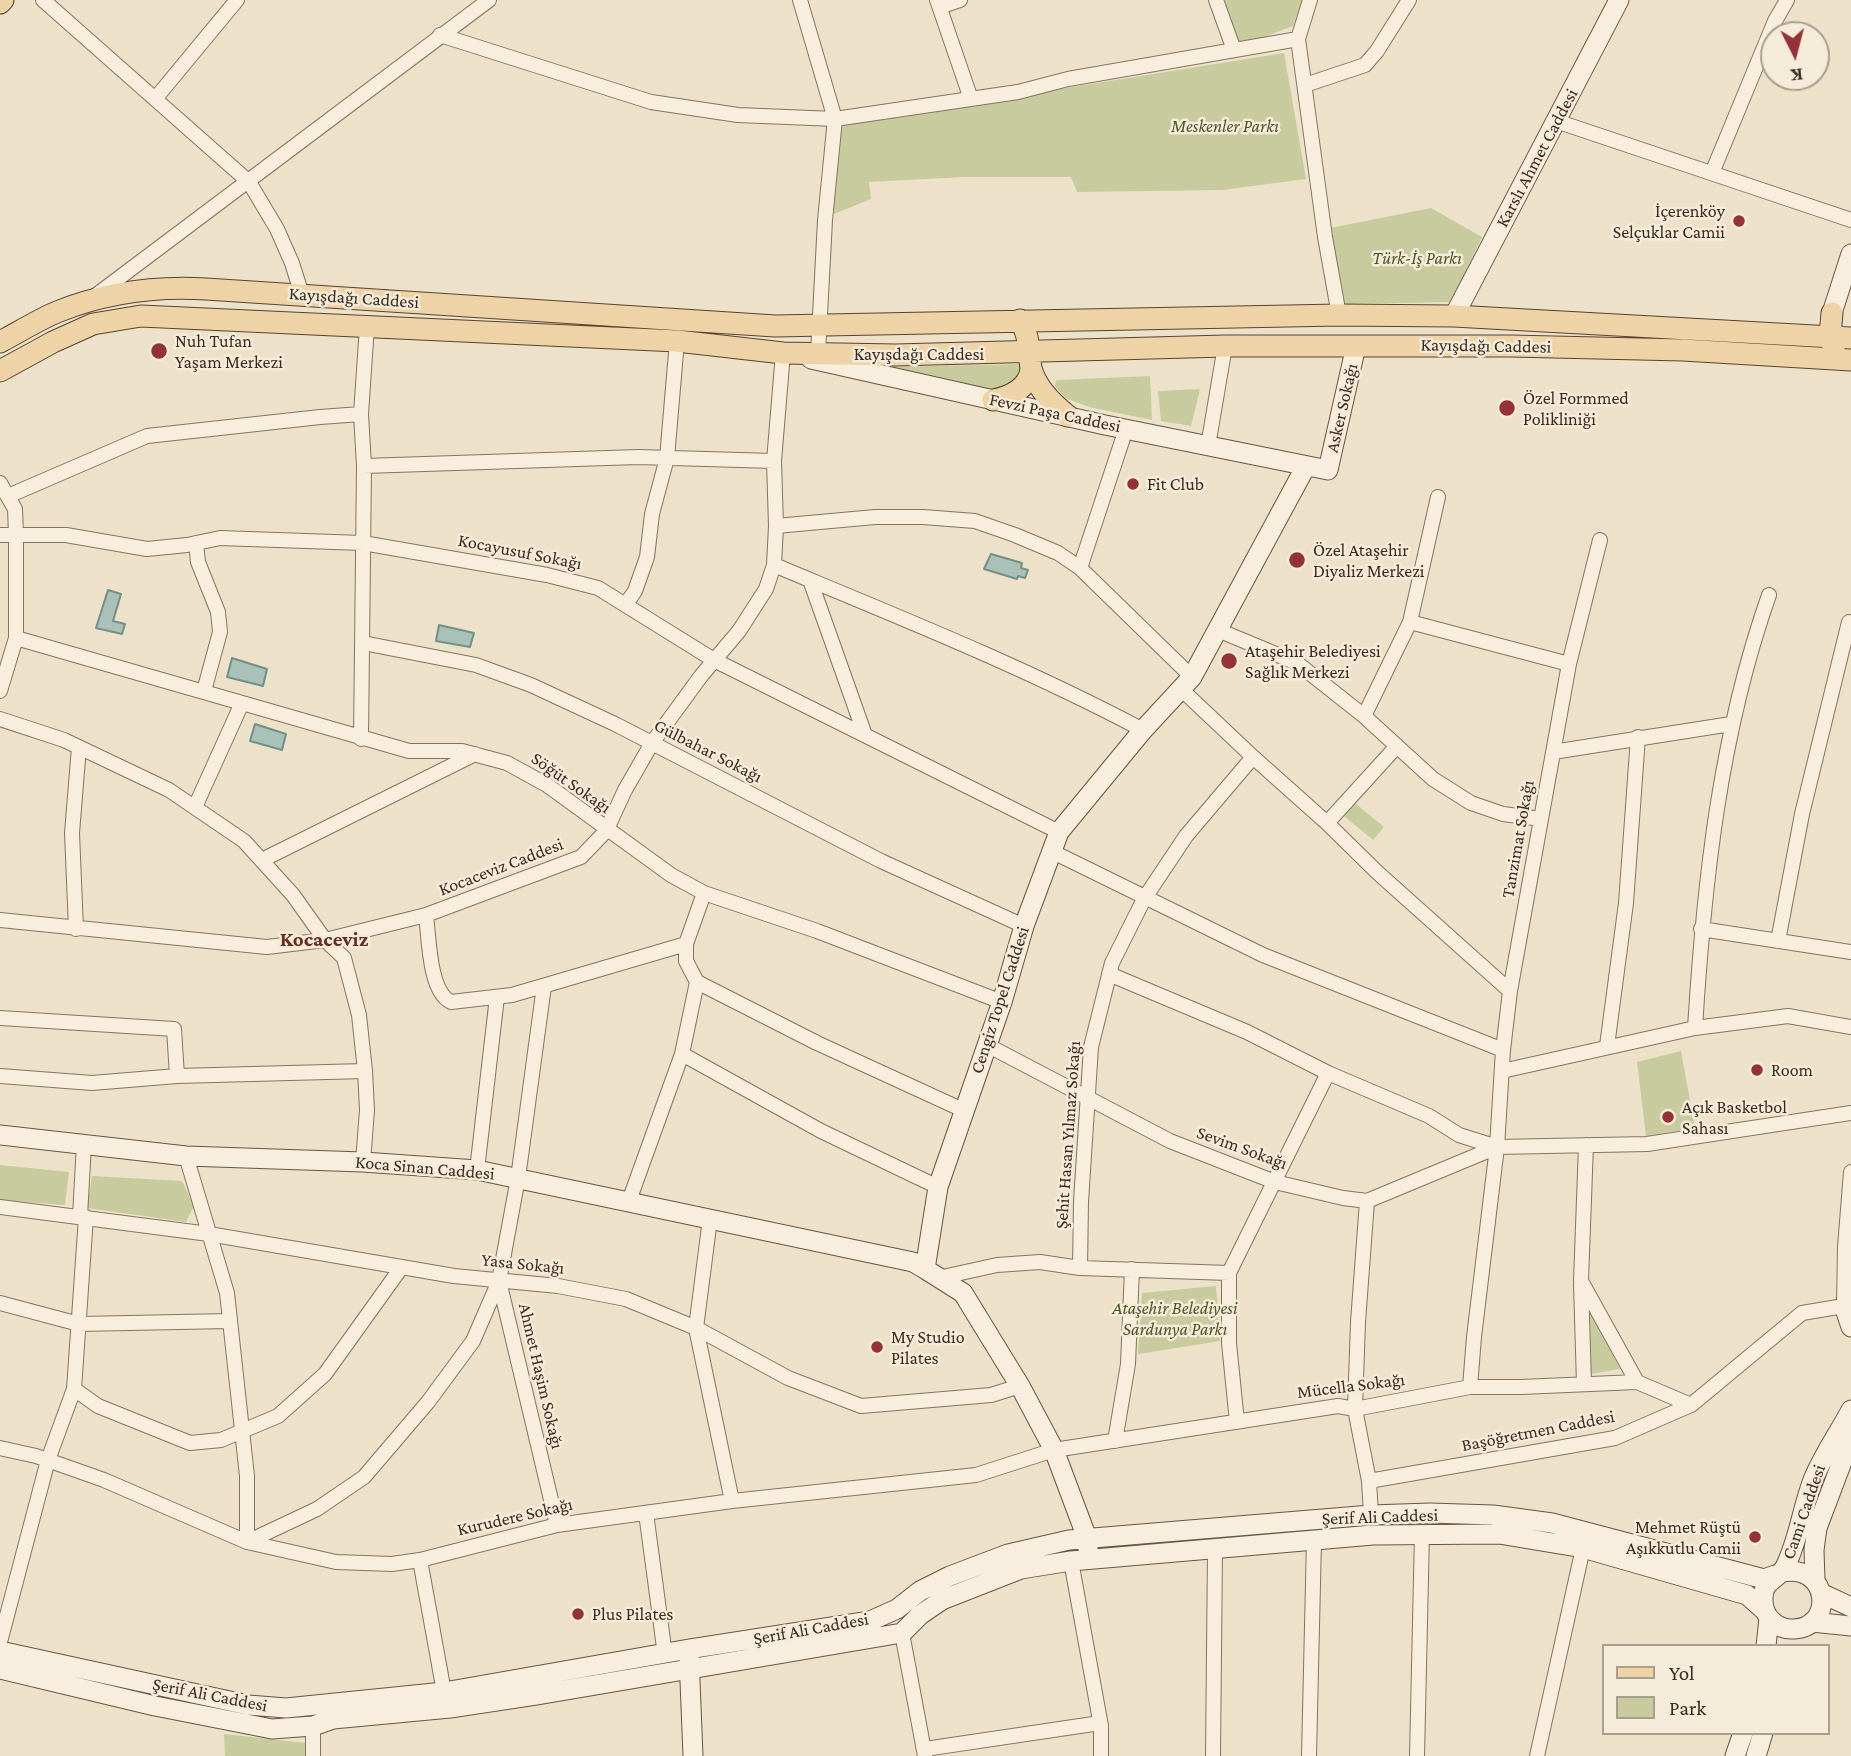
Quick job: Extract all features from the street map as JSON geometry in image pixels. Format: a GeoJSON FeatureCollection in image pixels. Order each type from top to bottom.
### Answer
{"type":"FeatureCollection","features":[{"type":"Feature","properties":{"kind":"main road","name":"Kayışdağı Caddesi"},"geometry":{"type":"LineString","coordinates":[[0,342],[58,312],[86,303],[162,288],[775,326],[1339,315],[1454,316],[1841,337]]}},
{"type":"Feature","properties":{"kind":"main road"},"geometry":{"type":"LineString","coordinates":[[1799,334],[1818,330],[1832,313],[1841,337],[1835,350],[1850,360]]}},
{"type":"Feature","properties":{"kind":"main road","name":"Kayışdağı Caddesi"},"geometry":{"type":"LineString","coordinates":[[0,371],[52,342],[93,324],[141,316],[677,341],[783,353],[1031,361],[1225,346],[1356,345],[1683,350],[1850,360]]}},
{"type":"Feature","properties":{"kind":"main road"},"geometry":{"type":"LineString","coordinates":[[993,400],[1006,398],[1019,390],[1030,378],[1027,331],[1020,320]]}},
{"type":"Feature","properties":{"kind":"main road"},"geometry":{"type":"LineString","coordinates":[[1031,361],[1045,396],[1068,416]]}},
{"type":"Feature","properties":{"kind":"street"},"geometry":{"type":"LineString","coordinates":[[43,0],[249,182],[277,229],[302,295]]}},
{"type":"Feature","properties":{"kind":"street"},"geometry":{"type":"LineString","coordinates":[[155,99],[237,0]]}},
{"type":"Feature","properties":{"kind":"street"},"geometry":{"type":"LineString","coordinates":[[86,303],[489,0]]}},
{"type":"Feature","properties":{"kind":"street"},"geometry":{"type":"LineString","coordinates":[[800,0],[835,119],[817,326],[818,354]]}},
{"type":"Feature","properties":{"kind":"street"},"geometry":{"type":"LineString","coordinates":[[960,0],[939,4],[971,99]]}},
{"type":"Feature","properties":{"kind":"street"},"geometry":{"type":"LineString","coordinates":[[1216,0],[1234,50]]}},
{"type":"Feature","properties":{"kind":"street"},"geometry":{"type":"LineString","coordinates":[[1310,0],[1298,39],[1325,236],[1339,315]]}},
{"type":"Feature","properties":{"kind":"street"},"geometry":{"type":"LineString","coordinates":[[1305,85],[1365,65],[1409,0]]}},
{"type":"Feature","properties":{"kind":"street","name":"Karslı Ahmet Caddesi"},"geometry":{"type":"LineString","coordinates":[[1454,316],[1619,0]]}},
{"type":"Feature","properties":{"kind":"street"},"geometry":{"type":"LineString","coordinates":[[1712,173],[1775,20],[1787,0]]}},
{"type":"Feature","properties":{"kind":"street"},"geometry":{"type":"LineString","coordinates":[[440,35],[651,102],[738,115],[835,119],[971,99],[1298,39]]}},
{"type":"Feature","properties":{"kind":"street"},"geometry":{"type":"LineString","coordinates":[[1556,121],[1851,220]]}},
{"type":"Feature","properties":{"kind":"street"},"geometry":{"type":"LineString","coordinates":[[1832,313],[1851,254]]}},
{"type":"Feature","properties":{"kind":"street"},"geometry":{"type":"LineString","coordinates":[[361,739],[361,414],[367,326]]}},
{"type":"Feature","properties":{"kind":"street"},"geometry":{"type":"LineString","coordinates":[[626,604],[635,591],[647,557],[652,514],[667,458],[677,341]]}},
{"type":"Feature","properties":{"kind":"street","name":"Asker Sokağı"},"geometry":{"type":"LineString","coordinates":[[1328,470],[1356,345]]}},
{"type":"Feature","properties":{"kind":"street"},"geometry":{"type":"LineString","coordinates":[[1208,446],[1225,346]]}},
{"type":"Feature","properties":{"kind":"street","name":"Fevzi Paşa Caddesi"},"geometry":{"type":"LineString","coordinates":[[783,353],[1105,425],[1328,470]]}},
{"type":"Feature","properties":{"kind":"street","name":"Kocaceviz Caddesi"},"geometry":{"type":"LineString","coordinates":[[0,919],[267,947],[325,940],[426,915],[581,857],[606,831],[625,789],[652,743],[739,631],[766,589],[774,565],[774,461],[783,353]]}},
{"type":"Feature","properties":{"kind":"street"},"geometry":{"type":"LineString","coordinates":[[0,691],[16,638],[15,509],[4,490],[147,436],[361,414]]}},
{"type":"Feature","properties":{"kind":"street"},"geometry":{"type":"LineString","coordinates":[[1080,568],[1126,429]]}},
{"type":"Feature","properties":{"kind":"street"},"geometry":{"type":"LineString","coordinates":[[363,466],[667,458],[774,461]]}},
{"type":"Feature","properties":{"kind":"street","name":"Cengiz Topel Caddesi"},"geometry":{"type":"LineString","coordinates":[[932,1274],[938,1187],[1002,1002],[1024,926],[1059,832],[1143,730],[1187,683],[1306,466]]}},
{"type":"Feature","properties":{"kind":"street"},"geometry":{"type":"LineString","coordinates":[[1364,716],[1410,622],[1438,497]]}},
{"type":"Feature","properties":{"kind":"street"},"geometry":{"type":"LineString","coordinates":[[776,526],[875,517],[923,517],[975,522],[1058,553],[1080,568],[1253,757],[1510,990]]}},
{"type":"Feature","properties":{"kind":"street","name":"Kocayusuf Sokağı"},"geometry":{"type":"LineString","coordinates":[[0,535],[65,535],[147,549],[220,538],[363,543],[547,575],[598,588],[714,660],[1059,832]]}},
{"type":"Feature","properties":{"kind":"street","name":"Tanzimat Sokağı"},"geometry":{"type":"LineString","coordinates":[[1470,1387],[1497,1147],[1510,990],[1569,664],[1600,540]]}},
{"type":"Feature","properties":{"kind":"street"},"geometry":{"type":"LineString","coordinates":[[196,543],[198,562],[218,612],[220,632],[204,691]]}},
{"type":"Feature","properties":{"kind":"street"},"geometry":{"type":"LineString","coordinates":[[774,565],[1003,661],[1076,694],[1143,730]]}},
{"type":"Feature","properties":{"kind":"street"},"geometry":{"type":"LineString","coordinates":[[810,580],[865,735]]}},
{"type":"Feature","properties":{"kind":"street"},"geometry":{"type":"LineString","coordinates":[[1695,1028],[1701,929],[1731,724],[1753,640],[1769,595]]}},
{"type":"Feature","properties":{"kind":"street"},"geometry":{"type":"LineString","coordinates":[[1410,622],[1569,664]]}},
{"type":"Feature","properties":{"kind":"street"},"geometry":{"type":"LineString","coordinates":[[1778,941],[1802,814],[1849,622]]}},
{"type":"Feature","properties":{"kind":"street"},"geometry":{"type":"LineString","coordinates":[[1218,630],[1297,663],[1364,716],[1433,779],[1471,803],[1503,814],[1541,819]]}},
{"type":"Feature","properties":{"kind":"street","name":"Söğüt Sokağı"},"geometry":{"type":"LineString","coordinates":[[16,638],[361,739],[410,751],[462,751],[507,763],[547,785],[606,831],[671,876],[704,893],[817,931],[1002,1002]]}},
{"type":"Feature","properties":{"kind":"street","name":"Gülbahar Sokağı"},"geometry":{"type":"LineString","coordinates":[[363,643],[476,665],[531,685],[652,743],[881,861],[1024,926]]}},
{"type":"Feature","properties":{"kind":"street"},"geometry":{"type":"LineString","coordinates":[[195,807],[242,703]]}},
{"type":"Feature","properties":{"kind":"street"},"geometry":{"type":"LineString","coordinates":[[0,719],[79,747],[169,790],[244,841],[293,895],[325,940],[344,958],[359,1015],[367,1110],[363,1162]]}},
{"type":"Feature","properties":{"kind":"street"},"geometry":{"type":"LineString","coordinates":[[1553,752],[1731,724]]}},
{"type":"Feature","properties":{"kind":"street"},"geometry":{"type":"LineString","coordinates":[[1607,1046],[1626,903],[1638,737]]}},
{"type":"Feature","properties":{"kind":"street"},"geometry":{"type":"LineString","coordinates":[[1328,823],[1397,746]]}},
{"type":"Feature","properties":{"kind":"street"},"geometry":{"type":"LineString","coordinates":[[76,929],[72,833],[79,747]]}},
{"type":"Feature","properties":{"kind":"street"},"geometry":{"type":"LineString","coordinates":[[262,860],[475,754]]}},
{"type":"Feature","properties":{"kind":"street","name":"Şehit Hasan Yılmaz Sokağı"},"geometry":{"type":"LineString","coordinates":[[1080,1268],[1081,1202],[1091,1046],[1112,963],[1144,898],[1186,836],[1253,757]]}},
{"type":"Feature","properties":{"kind":"street"},"geometry":{"type":"LineString","coordinates":[[1051,851],[1263,955],[1503,1050]]}},
{"type":"Feature","properties":{"kind":"street"},"geometry":{"type":"LineString","coordinates":[[629,1201],[682,1055],[696,982],[686,961],[686,944],[704,893]]}},
{"type":"Feature","properties":{"kind":"street"},"geometry":{"type":"LineString","coordinates":[[426,915],[436,986],[444,998],[452,1002],[497,997],[544,986],[686,944]]}},
{"type":"Feature","properties":{"kind":"street"},"geometry":{"type":"LineString","coordinates":[[1701,929],[1851,952]]}},
{"type":"Feature","properties":{"kind":"street"},"geometry":{"type":"LineString","coordinates":[[1109,974],[1247,1032],[1328,1073],[1429,1116],[1459,1135],[1497,1147],[1647,1144],[1851,1113]]}},
{"type":"Feature","properties":{"kind":"street"},"geometry":{"type":"LineString","coordinates":[[696,982],[817,1043],[963,1110]]}},
{"type":"Feature","properties":{"kind":"street","name":"Ahmet Haşim Sokağı"},"geometry":{"type":"LineString","coordinates":[[544,986],[518,1178],[499,1281],[557,1525]]}},
{"type":"Feature","properties":{"kind":"street"},"geometry":{"type":"LineString","coordinates":[[477,1170],[497,997]]}},
{"type":"Feature","properties":{"kind":"street"},"geometry":{"type":"LineString","coordinates":[[1502,1071],[1695,1028],[1788,1016],[1851,1027]]}},
{"type":"Feature","properties":{"kind":"street"},"geometry":{"type":"LineString","coordinates":[[0,1018],[174,1029],[177,1076]]}},
{"type":"Feature","properties":{"kind":"street","name":"Sevim Sokağı"},"geometry":{"type":"LineString","coordinates":[[987,1045],[1170,1141],[1275,1182],[1367,1201]]}},
{"type":"Feature","properties":{"kind":"street"},"geometry":{"type":"LineString","coordinates":[[682,1055],[821,1131],[938,1187]]}},
{"type":"Feature","properties":{"kind":"street"},"geometry":{"type":"LineString","coordinates":[[0,1076],[92,1083],[177,1076],[365,1070]]}},
{"type":"Feature","properties":{"kind":"street"},"geometry":{"type":"LineString","coordinates":[[1237,1422],[1229,1343],[1229,1272],[1328,1073]]}},
{"type":"Feature","properties":{"kind":"street","name":"Koca Sinan Caddesi"},"geometry":{"type":"LineString","coordinates":[[0,1135],[186,1156],[363,1162],[477,1170],[913,1262],[932,1274]]}},
{"type":"Feature","properties":{"kind":"street"},"geometry":{"type":"LineString","coordinates":[[0,1642],[48,1461],[74,1389],[79,1324],[84,1144]]}},
{"type":"Feature","properties":{"kind":"street"},"geometry":{"type":"LineString","coordinates":[[1584,1384],[1581,1281],[1586,1145]]}},
{"type":"Feature","properties":{"kind":"street"},"geometry":{"type":"LineString","coordinates":[[1371,1515],[1369,1481],[1355,1409],[1367,1201],[1497,1147]]}},
{"type":"Feature","properties":{"kind":"street"},"geometry":{"type":"LineString","coordinates":[[186,1156],[227,1293],[247,1476],[247,1542],[317,1509],[364,1478],[428,1402],[473,1341],[499,1281]]}},
{"type":"Feature","properties":{"kind":"street"},"geometry":{"type":"LineString","coordinates":[[1851,1172],[1845,1247],[1851,1327]]}},
{"type":"Feature","properties":{"kind":"street","name":"Yasa Sokağı"},"geometry":{"type":"LineString","coordinates":[[0,1207],[209,1234],[401,1268],[558,1286],[626,1299],[696,1328],[788,1378],[861,1406],[991,1395],[1020,1385]]}},
{"type":"Feature","properties":{"kind":"street"},"geometry":{"type":"LineString","coordinates":[[710,1219],[696,1328],[732,1501]]}},
{"type":"Feature","properties":{"kind":"street"},"geometry":{"type":"LineString","coordinates":[[932,1274],[1040,1262],[1080,1268],[1229,1272]]}},
{"type":"Feature","properties":{"kind":"street"},"geometry":{"type":"LineString","coordinates":[[74,1389],[98,1406],[190,1443],[221,1440],[278,1416],[325,1374],[401,1268]]}},
{"type":"Feature","properties":{"kind":"street"},"geometry":{"type":"LineString","coordinates":[[1115,1441],[1128,1364],[1132,1269]]}},
{"type":"Feature","properties":{"kind":"street"},"geometry":{"type":"LineString","coordinates":[[932,1274],[964,1293],[1020,1385],[1055,1450],[1078,1539],[1100,1723],[1101,1756]]}},
{"type":"Feature","properties":{"kind":"street"},"geometry":{"type":"LineString","coordinates":[[1581,1281],[1637,1382]]}},
{"type":"Feature","properties":{"kind":"street"},"geometry":{"type":"LineString","coordinates":[[0,1303],[79,1324],[229,1321]]}},
{"type":"Feature","properties":{"kind":"street","name":"Başöğretmen Caddesi"},"geometry":{"type":"LineString","coordinates":[[1369,1481],[1615,1438],[1691,1405],[1801,1313],[1849,1303]]}},
{"type":"Feature","properties":{"kind":"street","name":"Mücella Sokağı"},"geometry":{"type":"LineString","coordinates":[[1055,1450],[1338,1406],[1355,1409],[1470,1387],[1637,1382],[1691,1405]]}},
{"type":"Feature","properties":{"kind":"street","name":"Cami Caddesi"},"geometry":{"type":"LineString","coordinates":[[1779,1573],[1790,1556],[1820,1463],[1851,1410]]}},
{"type":"Feature","properties":{"kind":"street","name":"Cami Caddesi"},"geometry":{"type":"LineString","coordinates":[[1818,1587],[1814,1550],[1817,1528],[1851,1438]]}},
{"type":"Feature","properties":{"kind":"street","name":"Kurudere Sokağı"},"geometry":{"type":"LineString","coordinates":[[0,1448],[104,1480],[247,1542],[336,1562],[392,1564],[419,1560],[557,1525],[732,1501],[976,1475],[1055,1450]]}},
{"type":"Feature","properties":{"kind":"street"},"geometry":{"type":"LineString","coordinates":[[646,1513],[666,1664]]}},
{"type":"Feature","properties":{"kind":"street","name":"Şerif Ali Caddesi"},"geometry":{"type":"LineString","coordinates":[[0,1669],[155,1706],[272,1729],[313,1726],[333,1719],[450,1708],[666,1664],[689,1649],[870,1621],[897,1609],[920,1591],[950,1576],[1008,1554],[1078,1539],[1371,1515],[1493,1515],[1552,1523],[1764,1578],[1779,1573]]}},
{"type":"Feature","properties":{"kind":"street"},"geometry":{"type":"LineString","coordinates":[[1417,1756],[1422,1533]]}},
{"type":"Feature","properties":{"kind":"street","name":"Şerif Ali Caddesi"},"geometry":{"type":"LineString","coordinates":[[0,1651],[260,1706],[286,1708],[444,1692],[666,1664],[690,1669],[902,1633],[920,1615],[942,1600],[979,1583],[1021,1569],[1080,1560],[1422,1533],[1499,1534],[1583,1548],[1747,1595],[1760,1604],[1767,1615]]}},
{"type":"Feature","properties":{"kind":"street"},"geometry":{"type":"LineString","coordinates":[[1309,1756],[1314,1540]]}},
{"type":"Feature","properties":{"kind":"street"},"geometry":{"type":"LineString","coordinates":[[1537,1756],[1583,1548]]}},
{"type":"Feature","properties":{"kind":"street"},"geometry":{"type":"LineString","coordinates":[[1213,1756],[1214,1549]]}},
{"type":"Feature","properties":{"kind":"street"},"geometry":{"type":"LineString","coordinates":[[419,1560],[444,1692]]}},
{"type":"Feature","properties":{"kind":"street"},"geometry":{"type":"LineString","coordinates":[[1766,1644],[1767,1615],[1763,1592],[1779,1573],[1800,1571],[1818,1587],[1851,1607]]}},
{"type":"Feature","properties":{"kind":"street"},"geometry":{"type":"LineString","coordinates":[[1793,1644],[1821,1609],[1818,1587]]}},
{"type":"Feature","properties":{"kind":"street"},"geometry":{"type":"LineString","coordinates":[[1767,1615],[1783,1628],[1807,1625],[1851,1626]]}},
{"type":"Feature","properties":{"kind":"street"},"geometry":{"type":"LineString","coordinates":[[902,1633],[925,1753],[1100,1723]]}},
{"type":"Feature","properties":{"kind":"street"},"geometry":{"type":"LineString","coordinates":[[689,1649],[693,1756]]}},
{"type":"Feature","properties":{"kind":"street"},"geometry":{"type":"LineString","coordinates":[[313,1726],[313,1756]]}},
{"type":"Feature","properties":{"kind":"street"},"geometry":{"type":"LineString","coordinates":[[1735,1756],[1742,1735]]}},
{"type":"Feature","properties":{"kind":"street"},"geometry":{"type":"LineString","coordinates":[[1756,1756],[1762,1735]]}},
{"type":"Feature","properties":{"kind":"green space"},"geometry":{"type":"Polygon","coordinates":[[[1218,0],[1302,0],[1293,26],[1227,51],[1218,0]]]}},
{"type":"Feature","properties":{"kind":"green space","name":"Meskenler Parkı"},"geometry":{"type":"Polygon","coordinates":[[[1284,53],[1306,179],[1222,190],[1077,192],[1071,177],[964,177],[869,182],[871,199],[834,214],[835,125],[1284,53]]]}},
{"type":"Feature","properties":{"kind":"green space","name":"Türk-İş Parkı"},"geometry":{"type":"Polygon","coordinates":[[[1431,208],[1482,237],[1451,302],[1339,304],[1325,229],[1431,208]]]}},
{"type":"Feature","properties":{"kind":"green space"},"geometry":{"type":"Polygon","coordinates":[[[1026,364],[1014,383],[998,394],[885,367],[1026,364]]]}},
{"type":"Feature","properties":{"kind":"green space"},"geometry":{"type":"Polygon","coordinates":[[[1150,376],[1152,420],[1089,407],[1065,398],[1055,386],[1056,380],[1150,376]]]}},
{"type":"Feature","properties":{"kind":"green space"},"geometry":{"type":"Polygon","coordinates":[[[1200,389],[1191,426],[1161,421],[1158,391],[1200,389]]]}},
{"type":"Feature","properties":{"kind":"green space"},"geometry":{"type":"Polygon","coordinates":[[[1355,803],[1384,827],[1373,840],[1344,816],[1355,803]]]}},
{"type":"Feature","properties":{"kind":"green space"},"geometry":{"type":"Polygon","coordinates":[[[1681,1051],[1695,1128],[1646,1136],[1637,1062],[1681,1051]]]}},
{"type":"Feature","properties":{"kind":"green space"},"geometry":{"type":"Polygon","coordinates":[[[0,1165],[69,1172],[65,1205],[0,1200],[0,1165]]]}},
{"type":"Feature","properties":{"kind":"green space"},"geometry":{"type":"Polygon","coordinates":[[[92,1176],[182,1181],[194,1206],[186,1222],[87,1208],[92,1176]]]}},
{"type":"Feature","properties":{"kind":"green space","name":"Ataşehir Belediyesi Sardunya Parkı"},"geometry":{"type":"Polygon","coordinates":[[[1216,1286],[1220,1341],[1138,1354],[1142,1293],[1216,1286]]]}},
{"type":"Feature","properties":{"kind":"green space"},"geometry":{"type":"Polygon","coordinates":[[[1590,1312],[1620,1369],[1591,1374],[1590,1312]]]}},
{"type":"Feature","properties":{"kind":"green space"},"geometry":{"type":"Polygon","coordinates":[[[224,1734],[306,1743],[306,1756],[225,1756],[224,1734]]]}},
{"type":"Feature","properties":{"kind":"water"},"geometry":{"type":"Polygon","coordinates":[[[991,554],[1022,563],[1021,568],[1028,570],[1025,578],[1018,576],[1017,579],[984,569],[991,554]]]}},
{"type":"Feature","properties":{"kind":"water"},"geometry":{"type":"Polygon","coordinates":[[[108,590],[121,594],[113,621],[125,624],[122,634],[96,628],[108,590]]]}},
{"type":"Feature","properties":{"kind":"water"},"geometry":{"type":"Polygon","coordinates":[[[439,625],[474,633],[470,647],[436,641],[439,625]]]}},
{"type":"Feature","properties":{"kind":"water"},"geometry":{"type":"Polygon","coordinates":[[[232,658],[267,669],[263,686],[227,677],[232,658]]]}},
{"type":"Feature","properties":{"kind":"water"},"geometry":{"type":"Polygon","coordinates":[[[255,724],[286,734],[282,750],[250,741],[255,724]]]}},
{"type":"Feature","properties":{"kind":"place","name":"İçerenköy Selçuklar Camii"},"geometry":{"type":"Point","coordinates":[1739,221]}},
{"type":"Feature","properties":{"kind":"place","name":"Nuh Tufan Yaşam Merkezi"},"geometry":{"type":"Point","coordinates":[159,351]}},
{"type":"Feature","properties":{"kind":"place","name":"Özel Formmed Polikliniği"},"geometry":{"type":"Point","coordinates":[1507,408]}},
{"type":"Feature","properties":{"kind":"place","name":"Fit Club"},"geometry":{"type":"Point","coordinates":[1133,484]}},
{"type":"Feature","properties":{"kind":"place","name":"Özel Ataşehir Diyaliz Merkezi"},"geometry":{"type":"Point","coordinates":[1297,560]}},
{"type":"Feature","properties":{"kind":"place","name":"Ataşehir Belediyesi Sağlık Merkezi"},"geometry":{"type":"Point","coordinates":[1229,661]}},
{"type":"Feature","properties":{"kind":"place","name":"Room"},"geometry":{"type":"Point","coordinates":[1757,1070]}},
{"type":"Feature","properties":{"kind":"place","name":"Açık Basketbol Sahası"},"geometry":{"type":"Point","coordinates":[1668,1117]}},
{"type":"Feature","properties":{"kind":"place","name":"My Studio Pilates"},"geometry":{"type":"Point","coordinates":[877,1347]}},
{"type":"Feature","properties":{"kind":"place","name":"Mehmet Rüştü Aşıkkutlu Camii"},"geometry":{"type":"Point","coordinates":[1755,1537]}},
{"type":"Feature","properties":{"kind":"place","name":"Plus Pilates"},"geometry":{"type":"Point","coordinates":[578,1614]}},
{"type":"Feature","properties":{"kind":"district","name":"Kocaceviz"},"geometry":{"type":"Point","coordinates":[324,940]}}]}
